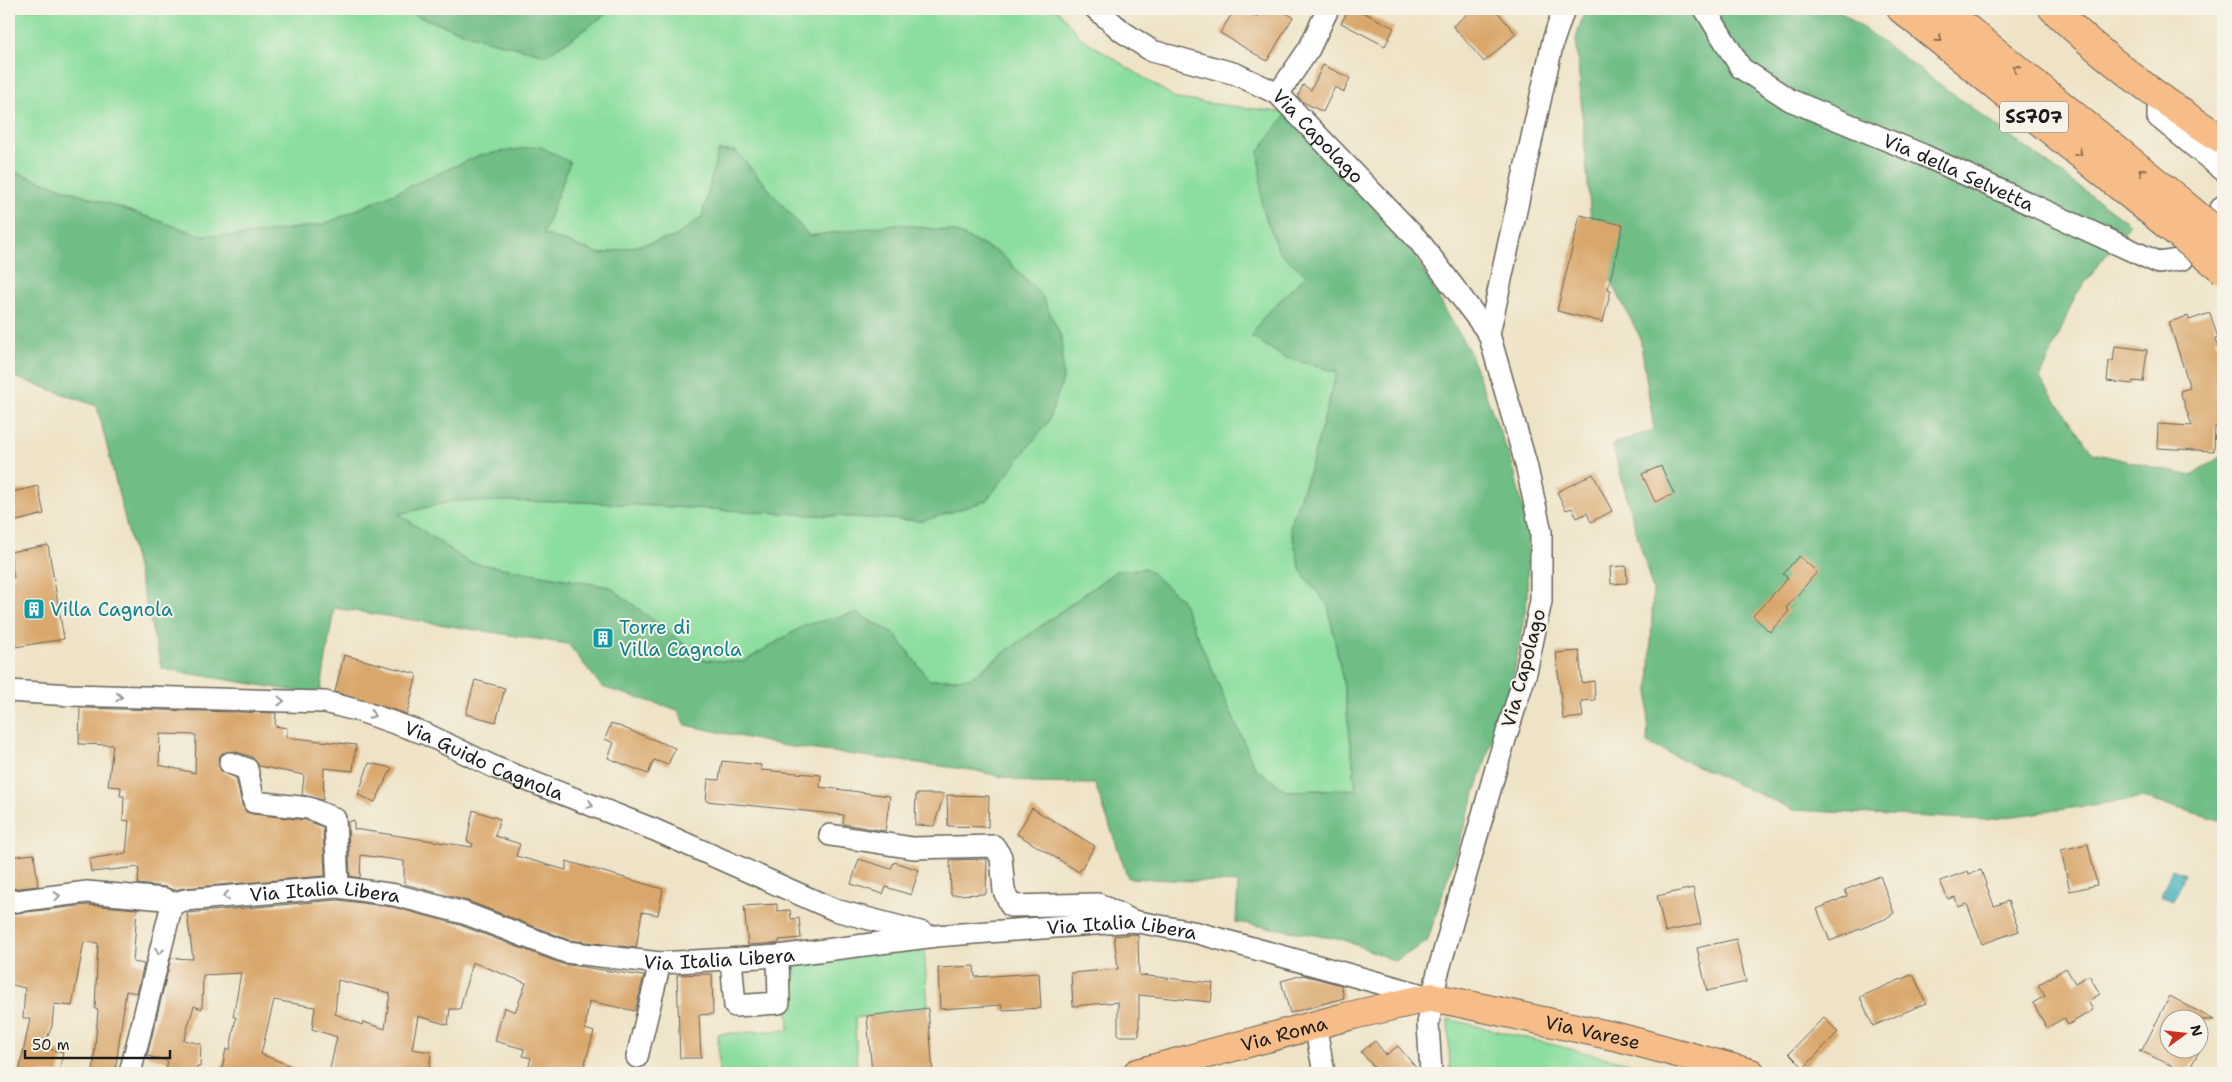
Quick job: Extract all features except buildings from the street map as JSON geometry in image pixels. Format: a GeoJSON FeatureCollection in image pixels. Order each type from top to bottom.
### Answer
{"type":"FeatureCollection","features":[{"type":"Feature","properties":{"kind":"main road","name":"SS707"},"geometry":{"type":"LineString","coordinates":[[1901,9],[2223,270]]}},
{"type":"Feature","properties":{"kind":"main road","name":"SS707"},"geometry":{"type":"LineString","coordinates":[[1943,9],[2223,237]]}},
{"type":"Feature","properties":{"kind":"main road"},"geometry":{"type":"LineString","coordinates":[[2052,9],[2110,61],[2163,102],[2223,140]]}},
{"type":"Feature","properties":{"kind":"main road","name":"Via Roma"},"geometry":{"type":"LineString","coordinates":[[1136,1073],[1315,1024],[1432,997]]}},
{"type":"Feature","properties":{"kind":"main road","name":"Via Varese"},"geometry":{"type":"LineString","coordinates":[[1432,997],[1618,1037],[1752,1073]]}},
{"type":"Feature","properties":{"kind":"street","name":"Via Capolago"},"geometry":{"type":"LineString","coordinates":[[1096,9],[1123,32],[1152,51],[1236,74],[1278,94],[1419,241],[1489,334],[1526,464],[1540,532],[1541,601],[1526,672],[1497,765],[1432,997],[1428,1024],[1431,1073]]}},
{"type":"Feature","properties":{"kind":"street"},"geometry":{"type":"LineString","coordinates":[[1278,94],[1309,49],[1328,9]]}},
{"type":"Feature","properties":{"kind":"street","name":"Via Capolago"},"geometry":{"type":"LineString","coordinates":[[1489,334],[1554,41],[1564,9]]}},
{"type":"Feature","properties":{"kind":"street","name":"Via della Selvetta"},"geometry":{"type":"LineString","coordinates":[[1705,9],[1742,68],[1790,100],[1932,159],[2159,263],[2183,259],[2223,206]]}},
{"type":"Feature","properties":{"kind":"street"},"geometry":{"type":"LineString","coordinates":[[2163,102],[2158,109],[2158,117],[2223,170]]}},
{"type":"Feature","properties":{"kind":"street","name":"Via Guido Cagnola"},"geometry":{"type":"LineString","coordinates":[[9,691],[70,695],[325,702],[363,712],[426,734],[496,768],[655,830],[835,910],[936,936]]}},
{"type":"Feature","properties":{"kind":"street"},"geometry":{"type":"LineString","coordinates":[[230,763],[247,769],[254,802],[309,808],[335,819],[338,887]]}},
{"type":"Feature","properties":{"kind":"street"},"geometry":{"type":"LineString","coordinates":[[830,835],[913,848],[994,846],[1001,857],[1004,891],[1011,906],[1098,904],[1133,922]]}},
{"type":"Feature","properties":{"kind":"street","name":"Via Italia Libera"},"geometry":{"type":"LineString","coordinates":[[9,902],[87,892],[164,898],[172,904],[185,900],[338,887],[395,895],[464,913],[566,952],[660,963],[778,956],[936,936],[1133,922],[1198,934],[1432,997]]}},
{"type":"Feature","properties":{"kind":"street"},"geometry":{"type":"LineString","coordinates":[[130,1073],[172,904]]}},
{"type":"Feature","properties":{"kind":"street"},"geometry":{"type":"LineString","coordinates":[[731,959],[735,1006],[779,1003],[778,956]]}},
{"type":"Feature","properties":{"kind":"street"},"geometry":{"type":"LineString","coordinates":[[637,1057],[660,963]]}},
{"type":"Feature","properties":{"kind":"street"},"geometry":{"type":"LineString","coordinates":[[1315,1024],[1324,1073]]}},
{"type":"Feature","properties":{"kind":"green space"},"geometry":{"type":"Polygon","coordinates":[[[9,9],[397,9],[479,38],[546,55],[613,9],[1057,9],[1080,37],[1177,99],[1287,113],[1278,251],[1306,275],[1264,316],[1283,357],[1337,372],[1311,466],[1290,526],[1301,571],[1328,606],[1344,687],[1356,789],[1286,791],[1255,768],[1181,599],[1116,571],[970,678],[929,680],[895,634],[805,625],[743,662],[705,660],[610,587],[468,562],[399,514],[453,501],[582,502],[923,521],[1042,296],[1001,254],[955,232],[897,224],[809,236],[736,151],[718,151],[702,217],[675,237],[601,254],[543,234],[570,162],[480,155],[325,224],[239,236],[200,235],[9,170],[9,9]]]}},
{"type":"Feature","properties":{"kind":"green space"},"geometry":{"type":"Polygon","coordinates":[[[397,9],[613,9],[546,55],[479,38],[397,9]]]}},
{"type":"Feature","properties":{"kind":"green space"},"geometry":{"type":"Polygon","coordinates":[[[1585,9],[1837,9],[2130,224],[2075,296],[2040,379],[2093,453],[2191,476],[2223,455],[2223,821],[2142,798],[1986,820],[1794,810],[1647,743],[1653,591],[1612,444],[1654,430],[1640,337],[1593,246],[1576,39],[1585,9]]]}},
{"type":"Feature","properties":{"kind":"green space"},"geometry":{"type":"Polygon","coordinates":[[[1287,113],[1410,248],[1469,351],[1513,466],[1528,533],[1527,600],[1514,672],[1427,942],[1395,961],[1344,940],[1236,922],[1238,883],[1128,878],[1095,784],[1031,783],[972,770],[785,746],[686,725],[678,710],[602,687],[568,644],[334,608],[320,695],[162,669],[97,406],[9,375],[9,170],[200,235],[239,236],[325,224],[480,155],[539,146],[570,162],[543,234],[601,254],[675,237],[702,217],[718,151],[736,151],[809,236],[897,224],[955,232],[1001,254],[1042,296],[1062,339],[1063,380],[1048,422],[986,501],[923,521],[582,502],[453,501],[399,514],[468,562],[610,587],[705,660],[743,662],[805,625],[856,613],[895,634],[929,680],[970,678],[1116,571],[1146,568],[1181,599],[1255,768],[1287,791],[1356,789],[1344,687],[1328,606],[1301,571],[1290,526],[1311,466],[1337,372],[1283,357],[1251,336],[1264,316],[1306,275],[1278,251],[1262,207],[1259,151],[1287,113]]]}},
{"type":"Feature","properties":{"kind":"green space"},"geometry":{"type":"Polygon","coordinates":[[[924,944],[928,1008],[855,1018],[857,1073],[719,1073],[718,1034],[789,1030],[786,963],[924,944]]]}},
{"type":"Feature","properties":{"kind":"green space"},"geometry":{"type":"Polygon","coordinates":[[[1448,1019],[1669,1073],[1450,1073],[1448,1019]]]}},
{"type":"Feature","properties":{"kind":"water"},"geometry":{"type":"Polygon","coordinates":[[[2172,869],[2185,874],[2174,901],[2161,896],[2172,869]]]}},
{"type":"Feature","properties":{"kind":"place","name":"Villa Cagnola"},"geometry":{"type":"Point","coordinates":[34,609]}},
{"type":"Feature","properties":{"kind":"place","name":"Torre di Villa Cagnola"},"geometry":{"type":"Point","coordinates":[603,638]}}]}
